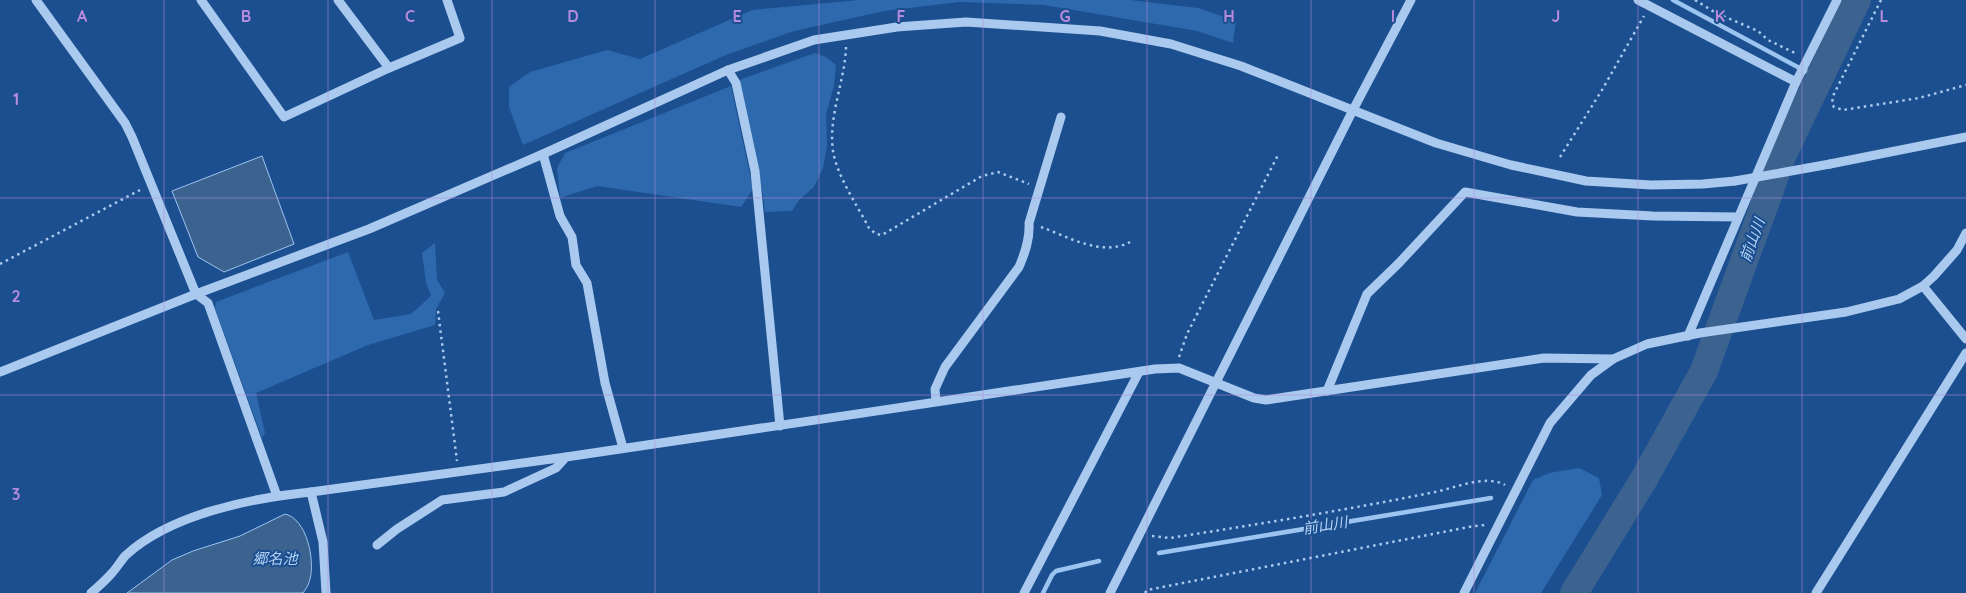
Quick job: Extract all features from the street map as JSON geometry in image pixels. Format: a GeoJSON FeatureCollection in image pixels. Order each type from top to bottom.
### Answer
{"type":"FeatureCollection","features":[{"type":"Feature","properties":{"kind":"street"},"geometry":{"type":"LineString","coordinates":[[36,0],[132,137],[196,294],[208,303],[277,496]]}},
{"type":"Feature","properties":{"kind":"street"},"geometry":{"type":"LineString","coordinates":[[201,0],[284,117],[389,68],[460,38],[446,0]]}},
{"type":"Feature","properties":{"kind":"street"},"geometry":{"type":"LineString","coordinates":[[338,0],[389,68]]}},
{"type":"Feature","properties":{"kind":"street"},"geometry":{"type":"LineString","coordinates":[[1110,593],[1353,110],[1411,0]]}},
{"type":"Feature","properties":{"kind":"street"},"geometry":{"type":"LineString","coordinates":[[1638,0],[1796,82]]}},
{"type":"Feature","properties":{"kind":"street"},"geometry":{"type":"LineString","coordinates":[[1688,336],[1796,82],[1837,0]]}},
{"type":"Feature","properties":{"kind":"street"},"geometry":{"type":"LineString","coordinates":[[0,372],[196,294],[370,228],[543,154],[728,70],[814,40],[897,27],[966,22],[1100,31],[1171,44],[1232,63],[1436,143],[1511,165],[1586,181],[1651,185],[1735,181],[1966,136]]}},
{"type":"Feature","properties":{"kind":"street"},"geometry":{"type":"LineString","coordinates":[[728,70],[736,83],[754,171],[780,426]]}},
{"type":"Feature","properties":{"kind":"street"},"geometry":{"type":"LineString","coordinates":[[936,401],[935,390],[945,367],[1019,267],[1030,234],[1030,226],[1039,188],[1061,117]]}},
{"type":"Feature","properties":{"kind":"street"},"geometry":{"type":"LineString","coordinates":[[543,154],[560,216],[572,237],[576,265],[587,283],[605,383],[622,448]]}},
{"type":"Feature","properties":{"kind":"street"},"geometry":{"type":"LineString","coordinates":[[1327,391],[1367,294],[1399,263],[1464,192],[1577,212],[1653,216],[1738,217]]}},
{"type":"Feature","properties":{"kind":"street"},"geometry":{"type":"LineString","coordinates":[[1464,593],[1550,423],[1591,375],[1613,359],[1647,344],[1700,333],[1855,310],[1899,299],[1923,286],[1957,250],[1966,233]]}},
{"type":"Feature","properties":{"kind":"street"},"geometry":{"type":"LineString","coordinates":[[1923,286],[1966,339]]}},
{"type":"Feature","properties":{"kind":"street"},"geometry":{"type":"LineString","coordinates":[[1816,593],[1966,353]]}},
{"type":"Feature","properties":{"kind":"street"},"geometry":{"type":"LineString","coordinates":[[91,593],[111,574],[124,557],[145,541],[171,526],[205,514],[277,496],[566,457],[936,401],[1178,368],[1254,398],[1266,400],[1544,358],[1613,359]]}},
{"type":"Feature","properties":{"kind":"street"},"geometry":{"type":"LineString","coordinates":[[1024,593],[1139,372]]}},
{"type":"Feature","properties":{"kind":"street"},"geometry":{"type":"LineString","coordinates":[[377,545],[397,529],[442,500],[504,492],[556,468],[566,457]]}},
{"type":"Feature","properties":{"kind":"street"},"geometry":{"type":"LineString","coordinates":[[311,492],[323,542],[326,593]]}},
{"type":"Feature","properties":{"kind":"path"},"geometry":{"type":"LineString","coordinates":[[1695,0],[1716,13],[1758,32],[1768,40],[1808,59]]}},
{"type":"Feature","properties":{"kind":"path"},"geometry":{"type":"LineString","coordinates":[[1881,0],[1833,96],[1832,104],[1834,107],[1843,110],[1920,98],[1966,85]]}},
{"type":"Feature","properties":{"kind":"path"},"geometry":{"type":"LineString","coordinates":[[1560,157],[1602,90],[1644,16]]}},
{"type":"Feature","properties":{"kind":"path"},"geometry":{"type":"LineString","coordinates":[[845,36],[846,51],[833,130],[834,151],[837,165],[869,228],[876,234],[882,235],[982,176],[998,172],[1039,188]]}},
{"type":"Feature","properties":{"kind":"path"},"geometry":{"type":"LineString","coordinates":[[1178,368],[1179,353],[1187,334],[1279,153]]}},
{"type":"Feature","properties":{"kind":"path"},"geometry":{"type":"LineString","coordinates":[[0,264],[151,184]]}},
{"type":"Feature","properties":{"kind":"path"},"geometry":{"type":"LineString","coordinates":[[1030,226],[1039,226],[1098,247],[1121,245],[1132,241]]}},
{"type":"Feature","properties":{"kind":"path"},"geometry":{"type":"LineString","coordinates":[[438,311],[454,452],[459,472]]}},
{"type":"Feature","properties":{"kind":"path"},"geometry":{"type":"LineString","coordinates":[[1142,531],[1152,536],[1170,538],[1379,504],[1474,482],[1500,482],[1516,491]]}},
{"type":"Feature","properties":{"kind":"path"},"geometry":{"type":"LineString","coordinates":[[1145,593],[1147,590],[1474,526],[1487,525],[1497,529]]}},
{"type":"Feature","properties":{"kind":"shaded area"},"geometry":{"type":"Polygon","coordinates":[[[859,0],[1130,0],[1198,8],[1236,21],[1233,43],[1197,31],[1044,5],[959,2],[884,11],[794,31],[726,55],[523,145],[509,107],[509,87],[530,72],[607,50],[640,59],[752,10],[859,0]]]}},
{"type":"Feature","properties":{"kind":"shaded area"},"geometry":{"type":"Polygon","coordinates":[[[815,53],[826,57],[836,65],[834,86],[826,114],[827,147],[823,168],[814,187],[799,200],[792,211],[765,212],[739,80],[815,53]]]}},
{"type":"Feature","properties":{"kind":"shaded area"},"geometry":{"type":"Polygon","coordinates":[[[731,86],[753,189],[741,207],[597,186],[560,198],[557,168],[565,153],[731,86]]]}},
{"type":"Feature","properties":{"kind":"shaded area"},"geometry":{"type":"Polygon","coordinates":[[[435,243],[437,280],[445,293],[436,309],[435,325],[368,345],[256,393],[265,433],[262,438],[215,308],[216,302],[348,252],[374,320],[411,314],[431,296],[426,282],[422,253],[435,243]]]}},
{"type":"Feature","properties":{"kind":"shaded area"},"geometry":{"type":"Polygon","coordinates":[[[1579,468],[1599,478],[1602,495],[1541,593],[1475,593],[1533,480],[1549,473],[1579,468]]]}},
{"type":"Feature","properties":{"kind":"water"},"geometry":{"type":"Polygon","coordinates":[[[262,156],[294,244],[224,272],[198,257],[172,191],[262,156]]]}},
{"type":"Feature","properties":{"kind":"water","name":"郷名池"},"geometry":{"type":"Polygon","coordinates":[[[285,514],[293,517],[299,524],[308,541],[311,571],[310,579],[303,593],[127,593],[172,560],[240,536],[285,514]]]}},
{"type":"Feature","properties":{"kind":"waterway"},"geometry":{"type":"LineString","coordinates":[[1673,0],[1818,78]]}},
{"type":"Feature","properties":{"kind":"waterway","name":"前山川"},"geometry":{"type":"LineString","coordinates":[[1574,593],[1644,479],[1704,371],[1783,154],[1857,0]]}},
{"type":"Feature","properties":{"kind":"waterway","name":"前山川"},"geometry":{"type":"LineString","coordinates":[[1632,480],[1644,479]]}},
{"type":"Feature","properties":{"kind":"waterway","name":"前山川"},"geometry":{"type":"LineString","coordinates":[[1159,553],[1491,498]]}},
{"type":"Feature","properties":{"kind":"waterway","name":"前山川"},"geometry":{"type":"LineString","coordinates":[[1043,593],[1056,571],[1099,561]]}}]}
